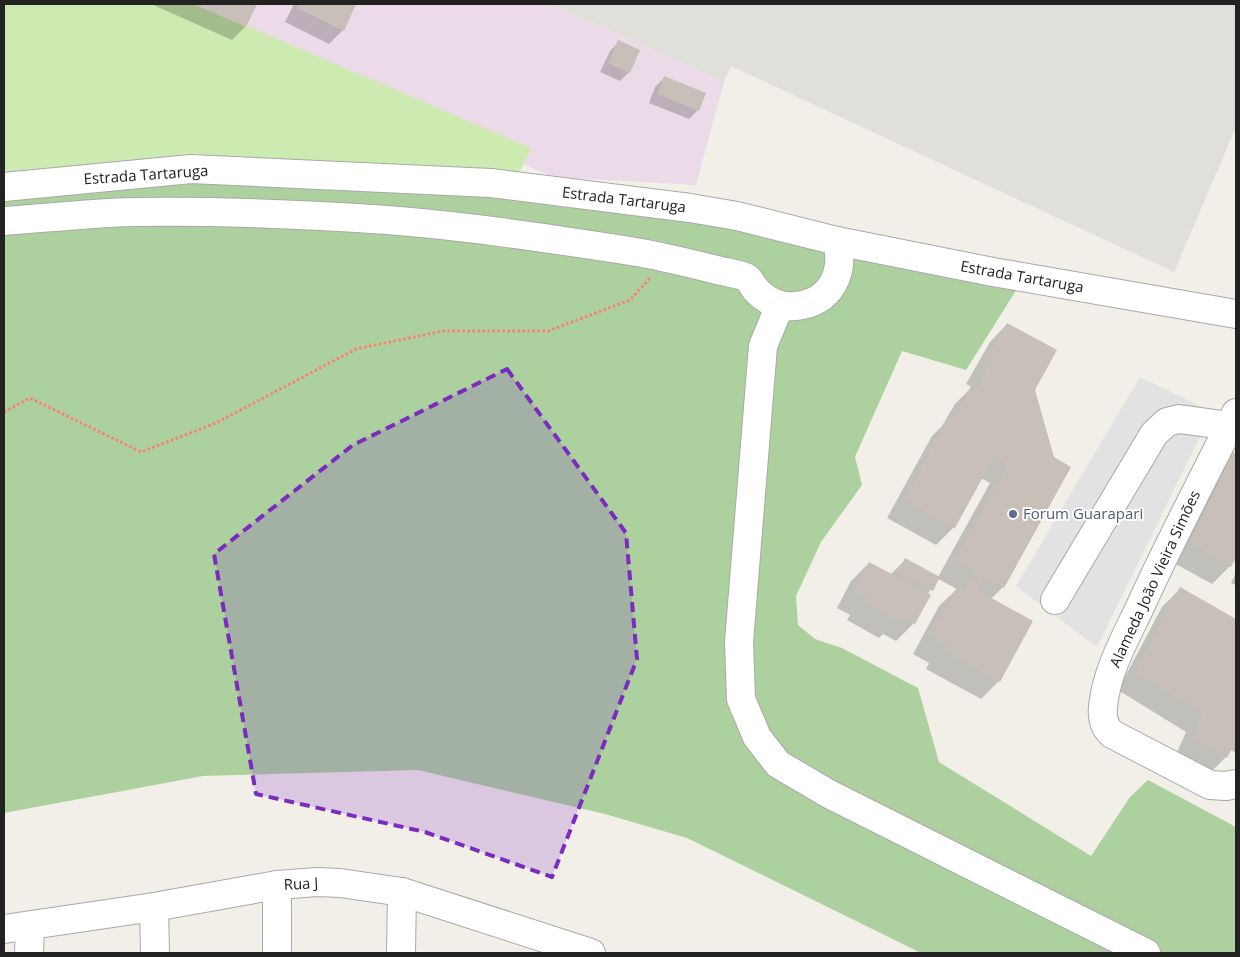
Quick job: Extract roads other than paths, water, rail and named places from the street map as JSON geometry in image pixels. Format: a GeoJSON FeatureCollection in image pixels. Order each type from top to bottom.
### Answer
{"type":"FeatureCollection","features":[{"type":"Feature","properties":{"kind":"street","name":"Estrada Tartaruga"},"geometry":{"type":"LineString","coordinates":[[4,187],[191,169],[491,183],[690,208],[737,216],[837,241],[993,272],[1236,314]]}},
{"type":"Feature","properties":{"kind":"street"},"geometry":{"type":"LineString","coordinates":[[4,221],[132,212],[240,213],[387,220],[549,239],[669,257],[748,278],[761,295],[780,305],[793,307],[818,299],[828,290],[840,267],[837,241]]}},
{"type":"Feature","properties":{"kind":"street"},"geometry":{"type":"LineString","coordinates":[[780,305],[763,346],[739,642],[741,698],[757,737],[778,764],[829,794],[1146,953]]}},
{"type":"Feature","properties":{"kind":"street"},"geometry":{"type":"LineString","coordinates":[[1055,600],[1154,434],[1167,422],[1179,419],[1233,419]]}},
{"type":"Feature","properties":{"kind":"street","name":"Alameda João Vieira Simões"},"geometry":{"type":"LineString","coordinates":[[1231,785],[1210,785],[1112,734],[1105,723],[1103,706],[1112,666],[1155,572],[1233,419]]}},
{"type":"Feature","properties":{"kind":"street","name":"Rua J"},"geometry":{"type":"LineString","coordinates":[[17,928],[154,907],[277,885],[317,882],[340,883],[402,892],[540,945],[591,953]]}},
{"type":"Feature","properties":{"kind":"street"},"geometry":{"type":"LineString","coordinates":[[277,885],[277,953]]}},
{"type":"Feature","properties":{"kind":"street"},"geometry":{"type":"LineString","coordinates":[[401,953],[402,892]]}},
{"type":"Feature","properties":{"kind":"street"},"geometry":{"type":"LineString","coordinates":[[154,907],[154,953]]}},
{"type":"Feature","properties":{"kind":"street"},"geometry":{"type":"LineString","coordinates":[[17,928],[29,953]]}},
{"type":"Feature","properties":{"kind":"place","name":"Forum Guarapari"},"geometry":{"type":"Point","coordinates":[1013,514]}}]}
